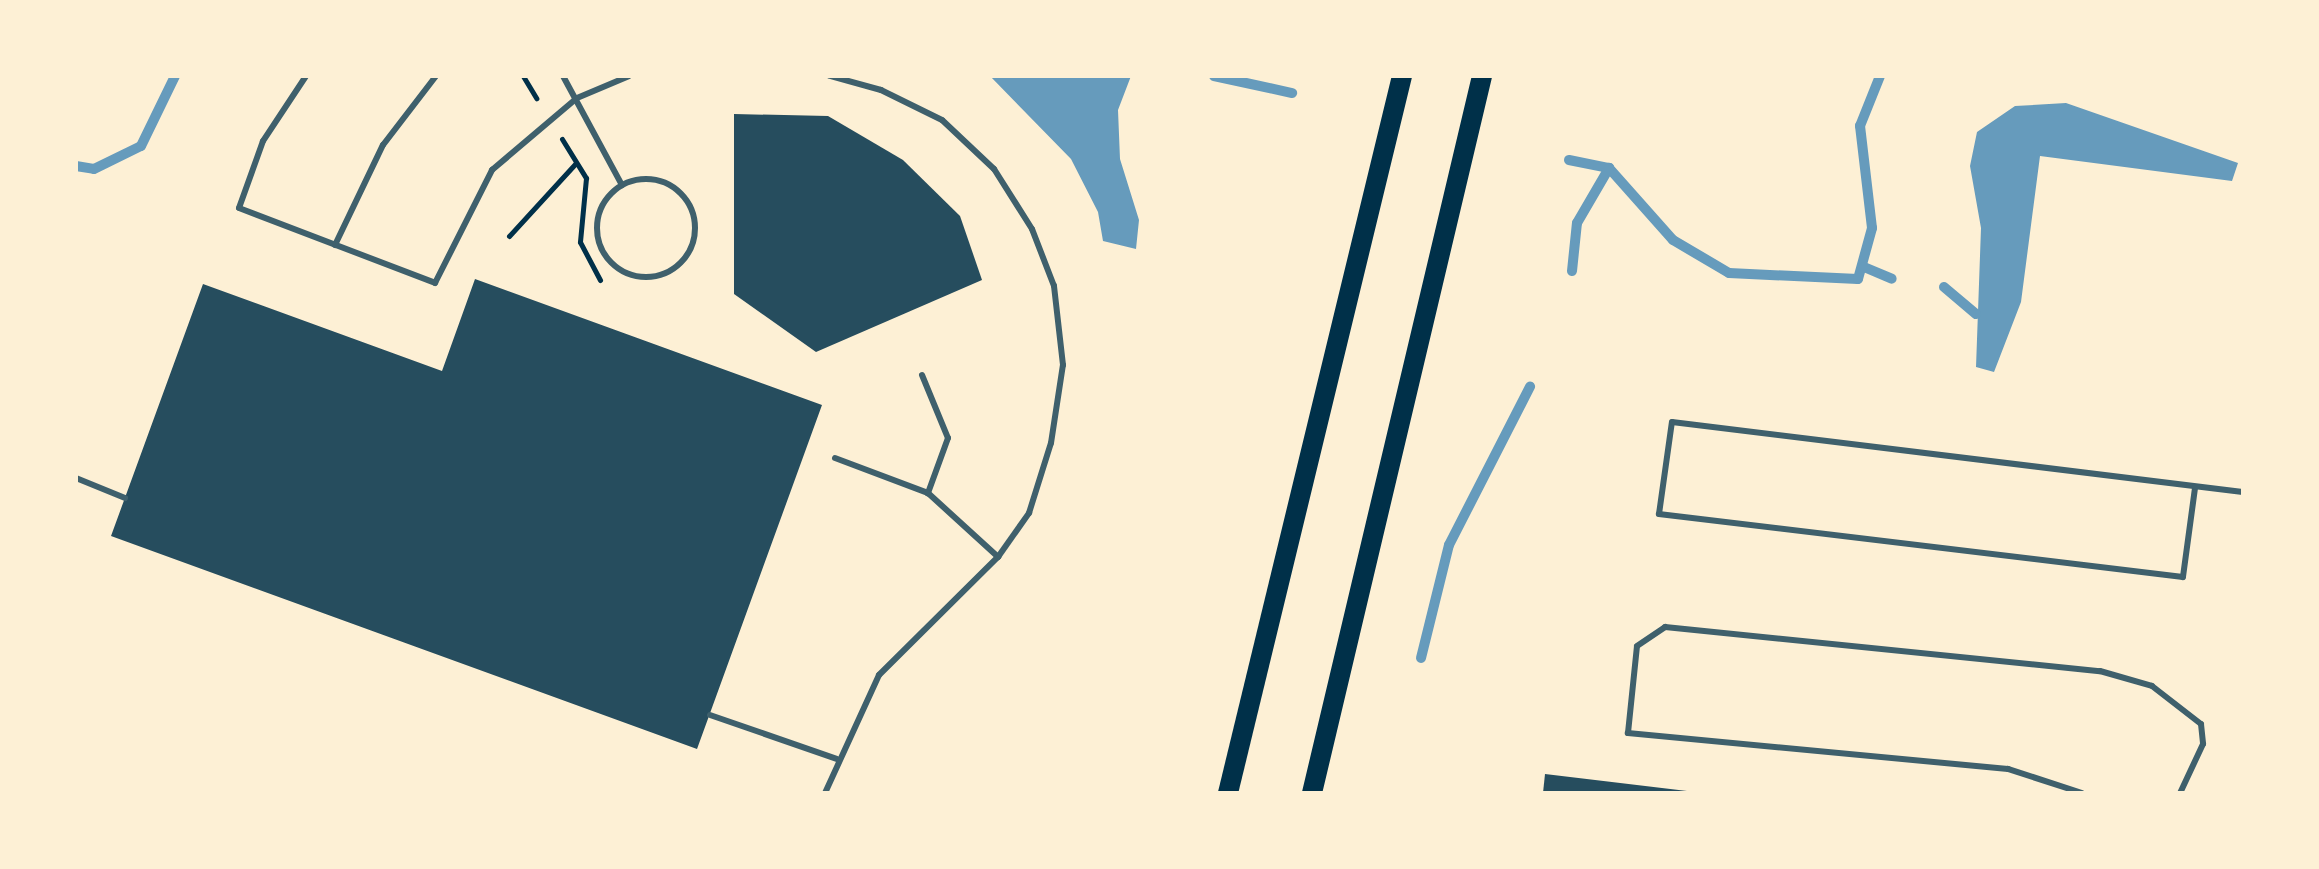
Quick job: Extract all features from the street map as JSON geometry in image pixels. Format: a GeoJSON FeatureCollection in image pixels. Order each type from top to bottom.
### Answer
{"type":"FeatureCollection","features":[{"type":"Feature","properties":{"kind":"main road"},"geometry":{"type":"LineString","coordinates":[[1228,793],[1402,76]]}},
{"type":"Feature","properties":{"kind":"main road"},"geometry":{"type":"LineString","coordinates":[[1312,793],[1482,76]]}},
{"type":"Feature","properties":{"kind":"lane"},"geometry":{"type":"LineString","coordinates":[[306,76],[263,141],[239,208],[435,283],[492,170],[577,98],[629,76]]}},
{"type":"Feature","properties":{"kind":"lane"},"geometry":{"type":"LineString","coordinates":[[335,245],[383,145],[436,76]]}},
{"type":"Feature","properties":{"kind":"lane"},"geometry":{"type":"LineString","coordinates":[[563,76],[622,185]]}},
{"type":"Feature","properties":{"kind":"lane"},"geometry":{"type":"LineString","coordinates":[[825,793],[837,759],[879,675],[998,557],[1029,513],[1051,443],[1063,365],[1054,286],[1032,229],[994,169],[942,120],[881,90],[830,76]]}},
{"type":"Feature","properties":{"kind":"lane"},"geometry":{"type":"LineString","coordinates":[[665,182],[693,211],[690,250],[668,272],[641,277],[607,258],[596,228],[599,211],[622,185],[665,182]]}},
{"type":"Feature","properties":{"kind":"lane"},"geometry":{"type":"LineString","coordinates":[[922,375],[948,438],[928,493]]}},
{"type":"Feature","properties":{"kind":"lane"},"geometry":{"type":"LineString","coordinates":[[2195,488],[2183,577],[1659,514],[1672,422],[2243,492]]}},
{"type":"Feature","properties":{"kind":"lane"},"geometry":{"type":"LineString","coordinates":[[835,458],[928,493],[998,557]]}},
{"type":"Feature","properties":{"kind":"lane"},"geometry":{"type":"LineString","coordinates":[[76,478],[125,498]]}},
{"type":"Feature","properties":{"kind":"lane"},"geometry":{"type":"LineString","coordinates":[[2082,793],[2008,769],[1628,733],[1637,646],[1665,627],[2100,671],[2152,686],[2201,724],[2203,744],[2180,793]]}},
{"type":"Feature","properties":{"kind":"lane"},"geometry":{"type":"LineString","coordinates":[[710,715],[837,759]]}},
{"type":"Feature","properties":{"kind":"path"},"geometry":{"type":"LineString","coordinates":[[523,76],[536,98]]}},
{"type":"Feature","properties":{"kind":"path"},"geometry":{"type":"LineString","coordinates":[[562,139],[586,178],[580,242],[600,280]]}},
{"type":"Feature","properties":{"kind":"path"},"geometry":{"type":"LineString","coordinates":[[509,236],[576,163]]}},
{"type":"Feature","properties":{"kind":"water"},"geometry":{"type":"Polygon","coordinates":[[[990,76],[1131,76],[1118,110],[1120,159],[1139,220],[1136,249],[1103,241],[1098,212],[1071,159],[990,76]]]}},
{"type":"Feature","properties":{"kind":"water"},"geometry":{"type":"Polygon","coordinates":[[[2066,103],[2238,163],[2232,181],[2040,156],[2021,302],[1994,372],[1976,367],[1981,228],[1970,166],[1977,132],[2015,106],[2066,103]]]}},
{"type":"Feature","properties":{"kind":"building"},"geometry":{"type":"Polygon","coordinates":[[[734,114],[828,116],[903,160],[960,216],[982,280],[816,352],[734,294],[734,114]]]}},
{"type":"Feature","properties":{"kind":"building"},"geometry":{"type":"Polygon","coordinates":[[[475,279],[822,405],[697,749],[111,536],[203,284],[442,371],[475,279]]]}},
{"type":"Feature","properties":{"kind":"building"},"geometry":{"type":"Polygon","coordinates":[[[1545,774],[1687,791],[1687,793],[1543,793],[1545,774]]]}},
{"type":"Feature","properties":{"kind":"waterway"},"geometry":{"type":"LineString","coordinates":[[76,166],[94,169],[141,146],[175,76]]}},
{"type":"Feature","properties":{"kind":"waterway"},"geometry":{"type":"LineString","coordinates":[[1214,76],[1292,93]]}},
{"type":"Feature","properties":{"kind":"waterway"},"geometry":{"type":"LineString","coordinates":[[1569,160],[1609,168],[1673,240],[1729,273],[1858,279],[1872,228],[1860,126],[1880,76]]}},
{"type":"Feature","properties":{"kind":"waterway"},"geometry":{"type":"LineString","coordinates":[[1572,271],[1577,223],[1609,168]]}},
{"type":"Feature","properties":{"kind":"waterway"},"geometry":{"type":"LineString","coordinates":[[1864,267],[1892,279]]}},
{"type":"Feature","properties":{"kind":"waterway"},"geometry":{"type":"LineString","coordinates":[[1944,287],[1976,314]]}},
{"type":"Feature","properties":{"kind":"waterway"},"geometry":{"type":"LineString","coordinates":[[1421,658],[1449,545],[1530,387]]}}]}
